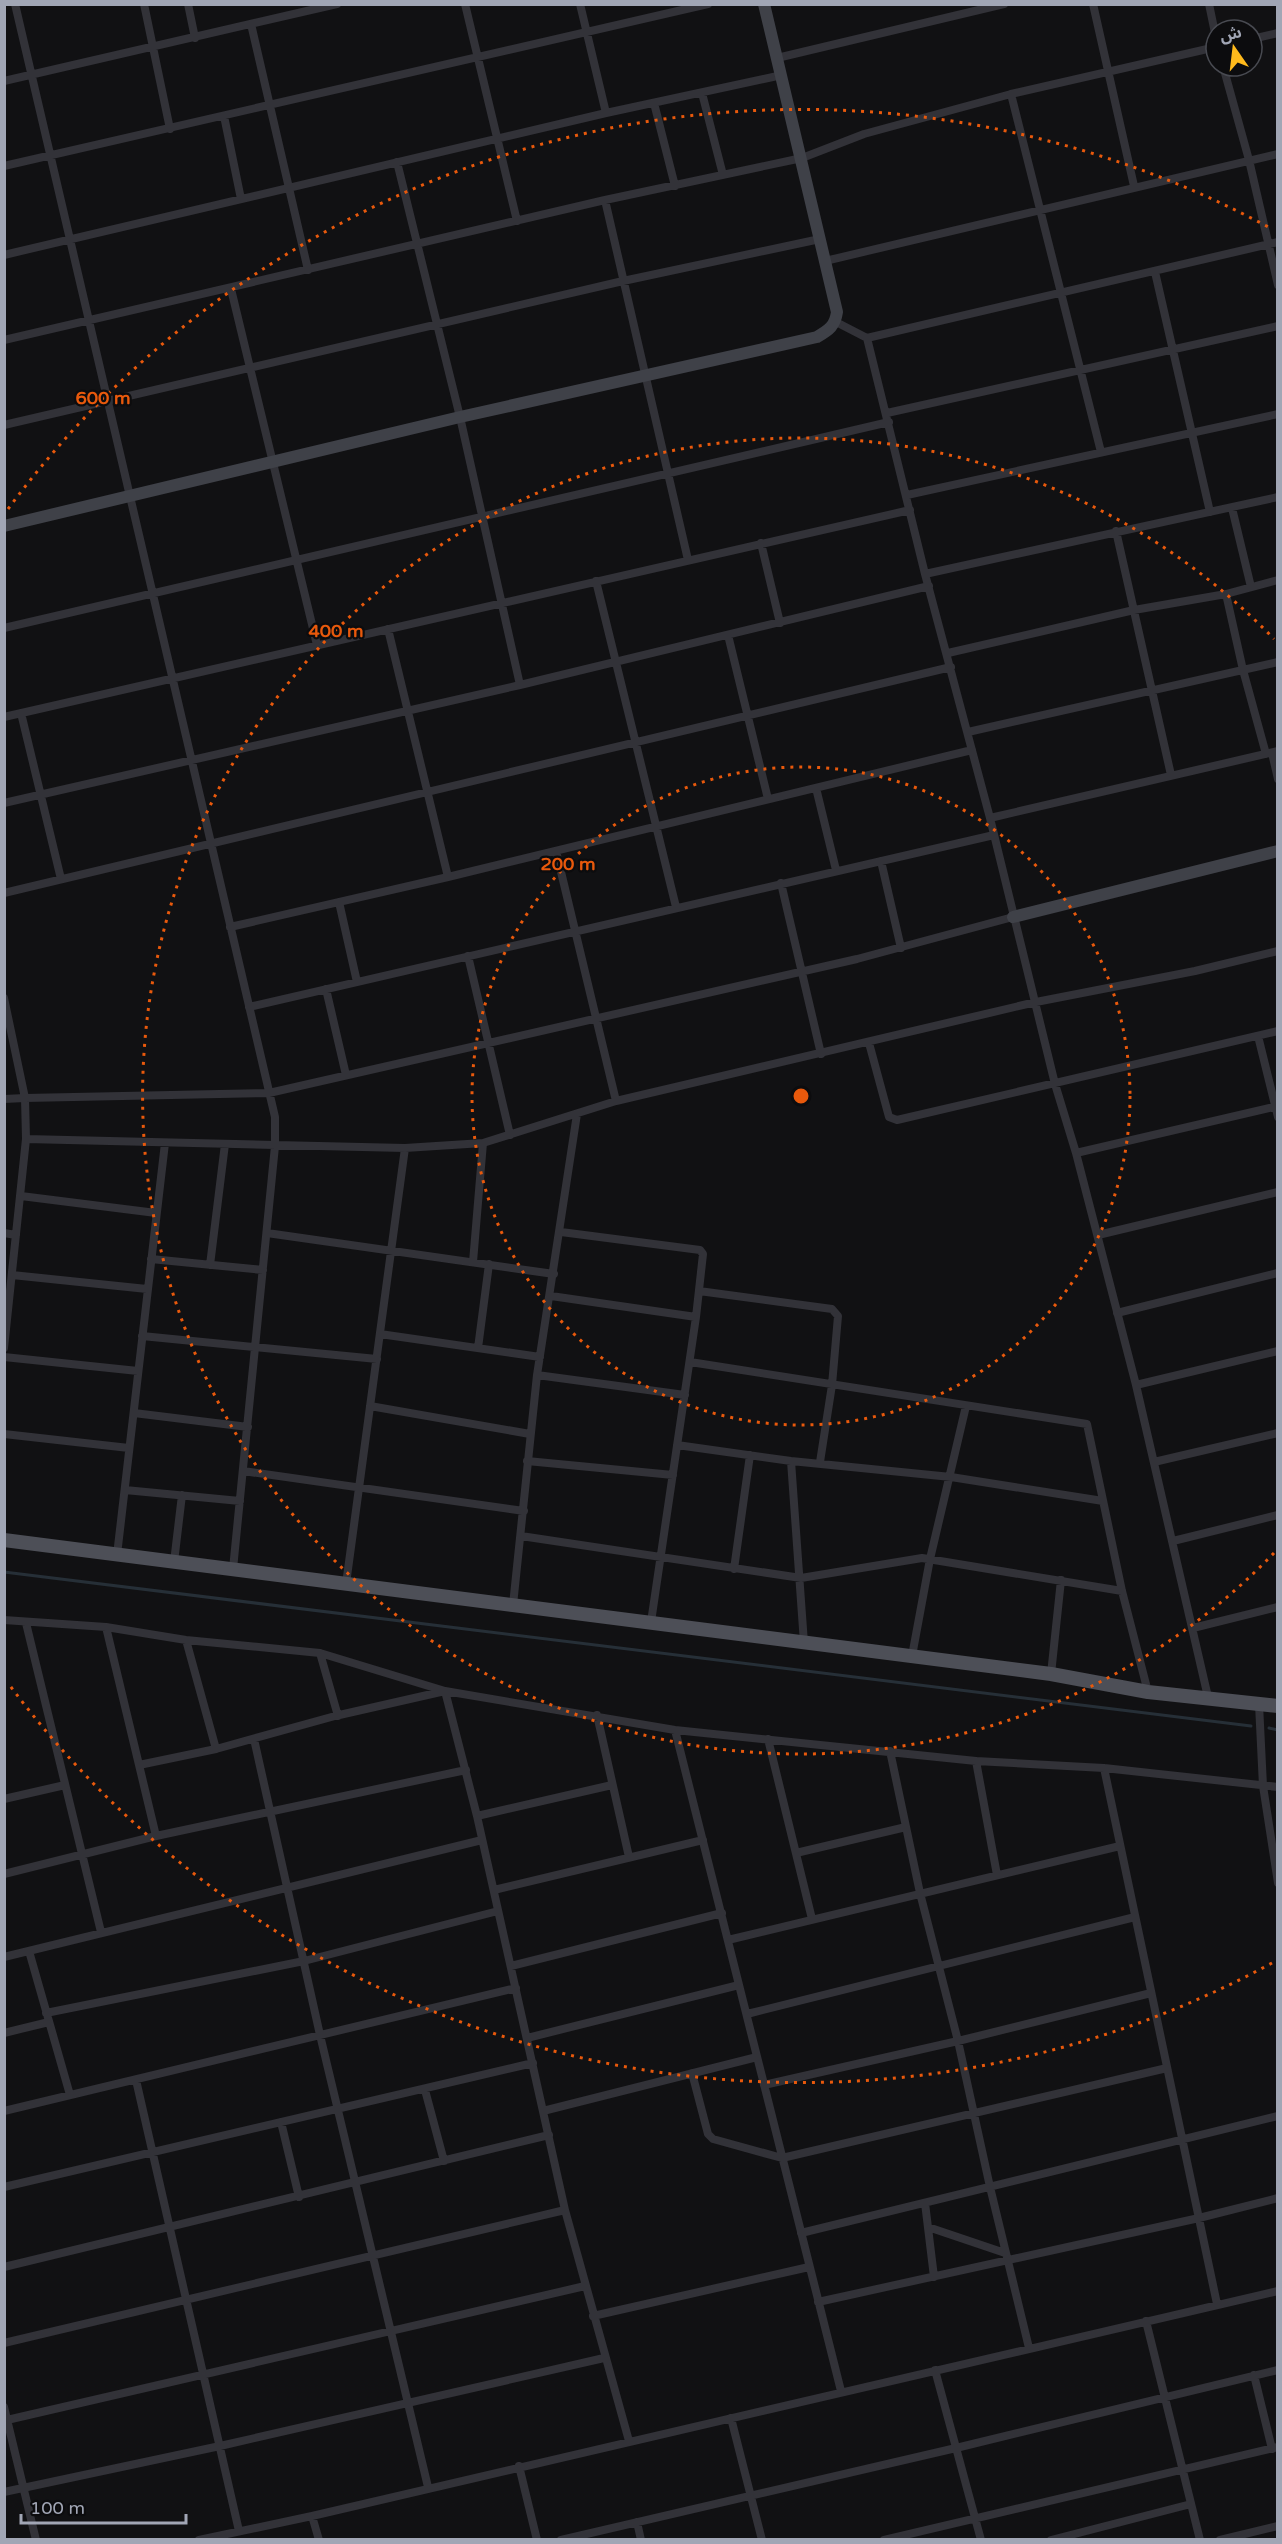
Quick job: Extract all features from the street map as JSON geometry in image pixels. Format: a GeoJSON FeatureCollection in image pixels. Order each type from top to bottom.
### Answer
{"type":"FeatureCollection","features":[{"type":"Feature","properties":{"kind":"main road"},"geometry":{"type":"LineString","coordinates":[[4,1540],[1051,1674],[1148,1692],[1278,1706]]}},
{"type":"Feature","properties":{"kind":"street"},"geometry":{"type":"LineString","coordinates":[[15,4],[87,321],[275,1117],[275,1146],[267,1233],[233,1569]]}},
{"type":"Feature","properties":{"kind":"street"},"geometry":{"type":"LineString","coordinates":[[144,4],[170,129]]}},
{"type":"Feature","properties":{"kind":"street"},"geometry":{"type":"LineString","coordinates":[[188,4],[195,38]]}},
{"type":"Feature","properties":{"kind":"street"},"geometry":{"type":"LineString","coordinates":[[4,81],[337,4]]}},
{"type":"Feature","properties":{"kind":"street"},"geometry":{"type":"LineString","coordinates":[[465,4],[517,221]]}},
{"type":"Feature","properties":{"kind":"street"},"geometry":{"type":"LineString","coordinates":[[580,4],[606,113]]}},
{"type":"Feature","properties":{"kind":"street"},"geometry":{"type":"LineString","coordinates":[[4,166],[708,4]]}},
{"type":"Feature","properties":{"kind":"street"},"geometry":{"type":"LineString","coordinates":[[4,526],[460,417],[817,337],[836,322],[837,312],[764,4]]}},
{"type":"Feature","properties":{"kind":"street"},"geometry":{"type":"LineString","coordinates":[[777,58],[1004,4]]}},
{"type":"Feature","properties":{"kind":"street"},"geometry":{"type":"LineString","coordinates":[[1093,4],[1134,186]]}},
{"type":"Feature","properties":{"kind":"street"},"geometry":{"type":"LineString","coordinates":[[251,24],[308,270]]}},
{"type":"Feature","properties":{"kind":"street"},"geometry":{"type":"LineString","coordinates":[[4,340],[231,289],[605,200],[802,158],[864,134],[1011,94],[1204,50]]}},
{"type":"Feature","properties":{"kind":"street"},"geometry":{"type":"LineString","coordinates":[[4,255],[497,138],[782,75]]}},
{"type":"Feature","properties":{"kind":"street"},"geometry":{"type":"LineString","coordinates":[[1226,78],[1249,160],[1278,285]]}},
{"type":"Feature","properties":{"kind":"street"},"geometry":{"type":"LineString","coordinates":[[702,93],[723,175]]}},
{"type":"Feature","properties":{"kind":"street"},"geometry":{"type":"LineString","coordinates":[[1011,94],[1038,209],[1062,293],[1101,452]]}},
{"type":"Feature","properties":{"kind":"street"},"geometry":{"type":"LineString","coordinates":[[654,104],[675,186]]}},
{"type":"Feature","properties":{"kind":"street"},"geometry":{"type":"LineString","coordinates":[[224,116],[241,199]]}},
{"type":"Feature","properties":{"kind":"street"},"geometry":{"type":"LineString","coordinates":[[825,261],[1134,186],[1278,154]]}},
{"type":"Feature","properties":{"kind":"street"},"geometry":{"type":"LineString","coordinates":[[398,162],[460,417],[520,685]]}},
{"type":"Feature","properties":{"kind":"street"},"geometry":{"type":"LineString","coordinates":[[605,200],[688,560]]}},
{"type":"Feature","properties":{"kind":"street"},"geometry":{"type":"LineString","coordinates":[[4,425],[623,281],[820,239]]}},
{"type":"Feature","properties":{"kind":"street"},"geometry":{"type":"LineString","coordinates":[[836,322],[867,338],[1278,242]]}},
{"type":"Feature","properties":{"kind":"street"},"geometry":{"type":"LineString","coordinates":[[1155,272],[1210,512]]}},
{"type":"Feature","properties":{"kind":"street"},"geometry":{"type":"LineString","coordinates":[[231,289],[275,462],[317,645]]}},
{"type":"Feature","properties":{"kind":"street"},"geometry":{"type":"LineString","coordinates":[[4,628],[667,474],[1079,369],[1278,326]]}},
{"type":"Feature","properties":{"kind":"street"},"geometry":{"type":"LineString","coordinates":[[867,338],[925,574],[948,653],[990,818],[1055,1084],[1076,1153],[1136,1385],[1208,1697]]}},
{"type":"Feature","properties":{"kind":"street"},"geometry":{"type":"LineString","coordinates":[[907,495],[1278,414]]}},
{"type":"Feature","properties":{"kind":"street"},"geometry":{"type":"LineString","coordinates":[[925,574],[1278,497]]}},
{"type":"Feature","properties":{"kind":"street"},"geometry":{"type":"LineString","coordinates":[[1232,508],[1251,587]]}},
{"type":"Feature","properties":{"kind":"street"},"geometry":{"type":"LineString","coordinates":[[4,717],[910,510]]}},
{"type":"Feature","properties":{"kind":"street"},"geometry":{"type":"LineString","coordinates":[[1116,531],[1171,775]]}},
{"type":"Feature","properties":{"kind":"street"},"geometry":{"type":"LineString","coordinates":[[761,543],[780,622]]}},
{"type":"Feature","properties":{"kind":"street"},"geometry":{"type":"LineString","coordinates":[[948,653],[1134,610],[1226,594],[1278,580]]}},
{"type":"Feature","properties":{"kind":"street"},"geometry":{"type":"LineString","coordinates":[[596,581],[658,825],[676,907]]}},
{"type":"Feature","properties":{"kind":"street"},"geometry":{"type":"LineString","coordinates":[[4,803],[520,685],[929,586]]}},
{"type":"Feature","properties":{"kind":"street"},"geometry":{"type":"LineString","coordinates":[[1226,594],[1243,670],[1272,753],[1278,779]]}},
{"type":"Feature","properties":{"kind":"street"},"geometry":{"type":"LineString","coordinates":[[388,629],[448,877]]}},
{"type":"Feature","properties":{"kind":"street"},"geometry":{"type":"LineString","coordinates":[[728,635],[768,799]]}},
{"type":"Feature","properties":{"kind":"street"},"geometry":{"type":"LineString","coordinates":[[968,732],[1278,662]]}},
{"type":"Feature","properties":{"kind":"street"},"geometry":{"type":"LineString","coordinates":[[4,893],[951,667]]}},
{"type":"Feature","properties":{"kind":"street"},"geometry":{"type":"LineString","coordinates":[[21,714],[61,879]]}},
{"type":"Feature","properties":{"kind":"street"},"geometry":{"type":"LineString","coordinates":[[230,927],[448,877],[972,750]]}},
{"type":"Feature","properties":{"kind":"street"},"geometry":{"type":"LineString","coordinates":[[990,818],[1272,753]]}},
{"type":"Feature","properties":{"kind":"street"},"geometry":{"type":"LineString","coordinates":[[816,788],[836,870]]}},
{"type":"Feature","properties":{"kind":"street"},"geometry":{"type":"LineString","coordinates":[[249,1007],[994,835]]}},
{"type":"Feature","properties":{"kind":"street"},"geometry":{"type":"LineString","coordinates":[[556,851],[616,1101]]}},
{"type":"Feature","properties":{"kind":"street"},"geometry":{"type":"LineString","coordinates":[[4,1099],[269,1092],[901,948],[1277,853]]}},
{"type":"Feature","properties":{"kind":"street"},"geometry":{"type":"LineString","coordinates":[[881,861],[901,948]]}},
{"type":"Feature","properties":{"kind":"street"},"geometry":{"type":"LineString","coordinates":[[781,883],[821,1054]]}},
{"type":"Feature","properties":{"kind":"street"},"geometry":{"type":"LineString","coordinates":[[339,902],[357,982]]}},
{"type":"Feature","properties":{"kind":"street"},"geometry":{"type":"LineString","coordinates":[[26,1139],[405,1148],[483,1143],[616,1101],[1036,1002],[1195,971],[1278,951]]}},
{"type":"Feature","properties":{"kind":"street"},"geometry":{"type":"LineString","coordinates":[[468,956],[510,1135]]}},
{"type":"Feature","properties":{"kind":"street"},"geometry":{"type":"LineString","coordinates":[[326,989],[346,1075]]}},
{"type":"Feature","properties":{"kind":"street"},"geometry":{"type":"LineString","coordinates":[[4,998],[25,1098],[26,1139],[4,1348]]}},
{"type":"Feature","properties":{"kind":"street"},"geometry":{"type":"LineString","coordinates":[[869,1043],[889,1117],[892,1120],[1278,1031]]}},
{"type":"Feature","properties":{"kind":"street"},"geometry":{"type":"LineString","coordinates":[[1258,1036],[1278,1117]]}},
{"type":"Feature","properties":{"kind":"street"},"geometry":{"type":"LineString","coordinates":[[1076,1153],[1276,1106]]}},
{"type":"Feature","properties":{"kind":"street"},"geometry":{"type":"LineString","coordinates":[[513,1605],[537,1375],[561,1232],[577,1114]]}},
{"type":"Feature","properties":{"kind":"street"},"geometry":{"type":"LineString","coordinates":[[117,1555],[165,1143]]}},
{"type":"Feature","properties":{"kind":"street"},"geometry":{"type":"LineString","coordinates":[[473,1262],[483,1143]]}},
{"type":"Feature","properties":{"kind":"street"},"geometry":{"type":"LineString","coordinates":[[210,1264],[225,1144]]}},
{"type":"Feature","properties":{"kind":"street"},"geometry":{"type":"LineString","coordinates":[[346,1584],[405,1148]]}},
{"type":"Feature","properties":{"kind":"street"},"geometry":{"type":"LineString","coordinates":[[1098,1235],[1278,1192]]}},
{"type":"Feature","properties":{"kind":"street"},"geometry":{"type":"LineString","coordinates":[[21,1196],[156,1213]]}},
{"type":"Feature","properties":{"kind":"street"},"geometry":{"type":"LineString","coordinates":[[561,1232],[700,1250],[703,1254],[690,1362],[651,1622]]}},
{"type":"Feature","properties":{"kind":"street"},"geometry":{"type":"LineString","coordinates":[[4,1233],[16,1235]]}},
{"type":"Feature","properties":{"kind":"street"},"geometry":{"type":"LineString","coordinates":[[267,1233],[554,1274]]}},
{"type":"Feature","properties":{"kind":"street"},"geometry":{"type":"LineString","coordinates":[[151,1259],[263,1270]]}},
{"type":"Feature","properties":{"kind":"street"},"geometry":{"type":"LineString","coordinates":[[478,1348],[489,1264]]}},
{"type":"Feature","properties":{"kind":"street"},"geometry":{"type":"LineString","coordinates":[[1117,1313],[1278,1274]]}},
{"type":"Feature","properties":{"kind":"street"},"geometry":{"type":"LineString","coordinates":[[12,1275],[147,1289]]}},
{"type":"Feature","properties":{"kind":"street"},"geometry":{"type":"LineString","coordinates":[[699,1290],[832,1309],[838,1317],[832,1385],[820,1462]]}},
{"type":"Feature","properties":{"kind":"street"},"geometry":{"type":"LineString","coordinates":[[551,1296],[696,1317]]}},
{"type":"Feature","properties":{"kind":"street"},"geometry":{"type":"LineString","coordinates":[[380,1334],[540,1357]]}},
{"type":"Feature","properties":{"kind":"street"},"geometry":{"type":"LineString","coordinates":[[142,1336],[376,1359]]}},
{"type":"Feature","properties":{"kind":"street"},"geometry":{"type":"LineString","coordinates":[[1136,1385],[1278,1351]]}},
{"type":"Feature","properties":{"kind":"street"},"geometry":{"type":"LineString","coordinates":[[4,1357],[138,1371]]}},
{"type":"Feature","properties":{"kind":"street"},"geometry":{"type":"LineString","coordinates":[[690,1362],[1087,1424],[1122,1591],[1148,1692]]}},
{"type":"Feature","properties":{"kind":"street"},"geometry":{"type":"LineString","coordinates":[[537,1375],[685,1395]]}},
{"type":"Feature","properties":{"kind":"street"},"geometry":{"type":"LineString","coordinates":[[370,1406],[530,1434]]}},
{"type":"Feature","properties":{"kind":"street"},"geometry":{"type":"LineString","coordinates":[[912,1656],[930,1559],[966,1406]]}},
{"type":"Feature","properties":{"kind":"street"},"geometry":{"type":"LineString","coordinates":[[134,1413],[248,1427]]}},
{"type":"Feature","properties":{"kind":"street"},"geometry":{"type":"LineString","coordinates":[[1154,1462],[1278,1433]]}},
{"type":"Feature","properties":{"kind":"street"},"geometry":{"type":"LineString","coordinates":[[4,1434],[129,1448]]}},
{"type":"Feature","properties":{"kind":"street"},"geometry":{"type":"LineString","coordinates":[[677,1445],[791,1461],[820,1462],[951,1477],[1103,1502]]}},
{"type":"Feature","properties":{"kind":"street"},"geometry":{"type":"LineString","coordinates":[[734,1569],[750,1455]]}},
{"type":"Feature","properties":{"kind":"street"},"geometry":{"type":"LineString","coordinates":[[527,1461],[673,1475]]}},
{"type":"Feature","properties":{"kind":"street"},"geometry":{"type":"LineString","coordinates":[[791,1461],[804,1643]]}},
{"type":"Feature","properties":{"kind":"street"},"geometry":{"type":"LineString","coordinates":[[243,1471],[524,1511]]}},
{"type":"Feature","properties":{"kind":"street"},"geometry":{"type":"LineString","coordinates":[[125,1490],[240,1501]]}},
{"type":"Feature","properties":{"kind":"street"},"geometry":{"type":"LineString","coordinates":[[174,1562],[182,1496]]}},
{"type":"Feature","properties":{"kind":"street"},"geometry":{"type":"LineString","coordinates":[[1173,1541],[1278,1515]]}},
{"type":"Feature","properties":{"kind":"street"},"geometry":{"type":"LineString","coordinates":[[521,1536],[801,1578],[914,1558],[1122,1591]]}},
{"type":"Feature","properties":{"kind":"street"},"geometry":{"type":"LineString","coordinates":[[1051,1674],[1061,1580]]}},
{"type":"Feature","properties":{"kind":"street"},"geometry":{"type":"LineString","coordinates":[[1193,1629],[1278,1607]]}},
{"type":"Feature","properties":{"kind":"street"},"geometry":{"type":"LineString","coordinates":[[4,1620],[106,1627],[186,1641],[320,1653],[445,1691],[675,1730],[976,1761],[1104,1768],[1278,1787]]}},
{"type":"Feature","properties":{"kind":"street"},"geometry":{"type":"LineString","coordinates":[[26,1623],[101,1932]]}},
{"type":"Feature","properties":{"kind":"street"},"geometry":{"type":"LineString","coordinates":[[106,1627],[156,1836]]}},
{"type":"Feature","properties":{"kind":"street"},"geometry":{"type":"LineString","coordinates":[[186,1641],[216,1749]]}},
{"type":"Feature","properties":{"kind":"street"},"geometry":{"type":"LineString","coordinates":[[320,1653],[338,1716]]}},
{"type":"Feature","properties":{"kind":"street"},"geometry":{"type":"LineString","coordinates":[[139,1765],[216,1749],[338,1716],[445,1691]]}},
{"type":"Feature","properties":{"kind":"street"},"geometry":{"type":"LineString","coordinates":[[445,1691],[477,1816],[565,2210],[592,2316],[629,2441]]}},
{"type":"Feature","properties":{"kind":"street"},"geometry":{"type":"LineString","coordinates":[[1259,1704],[1263,1786],[1278,1883]]}},
{"type":"Feature","properties":{"kind":"street"},"geometry":{"type":"LineString","coordinates":[[597,1715],[629,1857]]}},
{"type":"Feature","properties":{"kind":"street"},"geometry":{"type":"LineString","coordinates":[[675,1730],[841,2391]]}},
{"type":"Feature","properties":{"kind":"street"},"geometry":{"type":"LineString","coordinates":[[768,1738],[812,1919]]}},
{"type":"Feature","properties":{"kind":"street"},"geometry":{"type":"LineString","coordinates":[[254,1739],[320,2035],[428,2487]]}},
{"type":"Feature","properties":{"kind":"street"},"geometry":{"type":"LineString","coordinates":[[890,1751],[920,1893],[958,2041],[1006,2257],[1029,2348]]}},
{"type":"Feature","properties":{"kind":"street"},"geometry":{"type":"LineString","coordinates":[[976,1761],[997,1875]]}},
{"type":"Feature","properties":{"kind":"street"},"geometry":{"type":"LineString","coordinates":[[1104,1768],[1217,2304]]}},
{"type":"Feature","properties":{"kind":"street"},"geometry":{"type":"LineString","coordinates":[[4,1874],[82,1857],[156,1836],[466,1770]]}},
{"type":"Feature","properties":{"kind":"street"},"geometry":{"type":"LineString","coordinates":[[4,1799],[65,1785]]}},
{"type":"Feature","properties":{"kind":"street"},"geometry":{"type":"LineString","coordinates":[[477,1816],[612,1785]]}},
{"type":"Feature","properties":{"kind":"street"},"geometry":{"type":"LineString","coordinates":[[796,1853],[906,1827]]}},
{"type":"Feature","properties":{"kind":"street"},"geometry":{"type":"LineString","coordinates":[[4,1957],[482,1840]]}},
{"type":"Feature","properties":{"kind":"street"},"geometry":{"type":"LineString","coordinates":[[494,1890],[704,1840]]}},
{"type":"Feature","properties":{"kind":"street"},"geometry":{"type":"LineString","coordinates":[[728,1940],[1120,1846]]}},
{"type":"Feature","properties":{"kind":"street"},"geometry":{"type":"LineString","coordinates":[[4,2033],[48,2018],[304,1961],[498,1911]]}},
{"type":"Feature","properties":{"kind":"street"},"geometry":{"type":"LineString","coordinates":[[511,1966],[722,1913]]}},
{"type":"Feature","properties":{"kind":"street"},"geometry":{"type":"LineString","coordinates":[[747,2014],[1135,1917]]}},
{"type":"Feature","properties":{"kind":"street"},"geometry":{"type":"LineString","coordinates":[[28,1952],[70,2095]]}},
{"type":"Feature","properties":{"kind":"street"},"geometry":{"type":"LineString","coordinates":[[527,2038],[739,1985]]}},
{"type":"Feature","properties":{"kind":"street"},"geometry":{"type":"LineString","coordinates":[[4,2111],[516,1988]]}},
{"type":"Feature","properties":{"kind":"street"},"geometry":{"type":"LineString","coordinates":[[764,2085],[958,2041],[1151,1993]]}},
{"type":"Feature","properties":{"kind":"street"},"geometry":{"type":"LineString","coordinates":[[543,2111],[757,2057]]}},
{"type":"Feature","properties":{"kind":"street"},"geometry":{"type":"LineString","coordinates":[[4,2187],[533,2063]]}},
{"type":"Feature","properties":{"kind":"street"},"geometry":{"type":"LineString","coordinates":[[692,2073],[708,2134],[713,2139],[782,2158],[974,2115],[1167,2068]]}},
{"type":"Feature","properties":{"kind":"street"},"geometry":{"type":"LineString","coordinates":[[136,2080],[240,2531]]}},
{"type":"Feature","properties":{"kind":"street"},"geometry":{"type":"LineString","coordinates":[[425,2090],[444,2161]]}},
{"type":"Feature","properties":{"kind":"street"},"geometry":{"type":"LineString","coordinates":[[801,2233],[1278,2116]]}},
{"type":"Feature","properties":{"kind":"street"},"geometry":{"type":"LineString","coordinates":[[281,2122],[299,2197]]}},
{"type":"Feature","properties":{"kind":"street"},"geometry":{"type":"LineString","coordinates":[[4,2267],[549,2135]]}},
{"type":"Feature","properties":{"kind":"street"},"geometry":{"type":"LineString","coordinates":[[819,2302],[934,2277],[1006,2257],[1199,2218],[1278,2198]]}},
{"type":"Feature","properties":{"kind":"street"},"geometry":{"type":"LineString","coordinates":[[925,2203],[934,2277]]}},
{"type":"Feature","properties":{"kind":"street"},"geometry":{"type":"LineString","coordinates":[[4,2343],[565,2210]]}},
{"type":"Feature","properties":{"kind":"street"},"geometry":{"type":"LineString","coordinates":[[928,2227],[1006,2257]]}},
{"type":"Feature","properties":{"kind":"street"},"geometry":{"type":"LineString","coordinates":[[592,2316],[809,2267]]}},
{"type":"Feature","properties":{"kind":"street"},"geometry":{"type":"LineString","coordinates":[[7,2420],[391,2333],[585,2286]]}},
{"type":"Feature","properties":{"kind":"street"},"geometry":{"type":"LineString","coordinates":[[199,2540],[312,2516],[428,2487],[1278,2291]]}},
{"type":"Feature","properties":{"kind":"street"},"geometry":{"type":"LineString","coordinates":[[1146,2321],[1200,2540]]}},
{"type":"Feature","properties":{"kind":"street"},"geometry":{"type":"LineString","coordinates":[[4,2492],[220,2446],[604,2358]]}},
{"type":"Feature","properties":{"kind":"street"},"geometry":{"type":"LineString","coordinates":[[935,2370],[981,2540]]}},
{"type":"Feature","properties":{"kind":"street"},"geometry":{"type":"LineString","coordinates":[[561,2540],[1278,2370]]}},
{"type":"Feature","properties":{"kind":"street"},"geometry":{"type":"LineString","coordinates":[[884,2540],[1275,2448],[1254,2375]]}},
{"type":"Feature","properties":{"kind":"street"},"geometry":{"type":"LineString","coordinates":[[4,2407],[36,2540]]}},
{"type":"Feature","properties":{"kind":"street"},"geometry":{"type":"LineString","coordinates":[[731,2418],[762,2540]]}},
{"type":"Feature","properties":{"kind":"street"},"geometry":{"type":"LineString","coordinates":[[519,2466],[537,2540]]}},
{"type":"Feature","properties":{"kind":"street"},"geometry":{"type":"LineString","coordinates":[[1051,2540],[1191,2504]]}},
{"type":"Feature","properties":{"kind":"street"},"geometry":{"type":"LineString","coordinates":[[312,2516],[319,2540]]}},
{"type":"Feature","properties":{"kind":"street"},"geometry":{"type":"LineString","coordinates":[[636,2522],[641,2540]]}},
{"type":"Feature","properties":{"kind":"street"},"geometry":{"type":"LineString","coordinates":[[1220,2540],[1278,2526]]}},
{"type":"Feature","properties":{"kind":"waterway"},"geometry":{"type":"LineString","coordinates":[[4,1572],[1251,1726]]}},
{"type":"Feature","properties":{"kind":"waterway"},"geometry":{"type":"LineString","coordinates":[[1269,1728],[1278,1730]]}}]}
